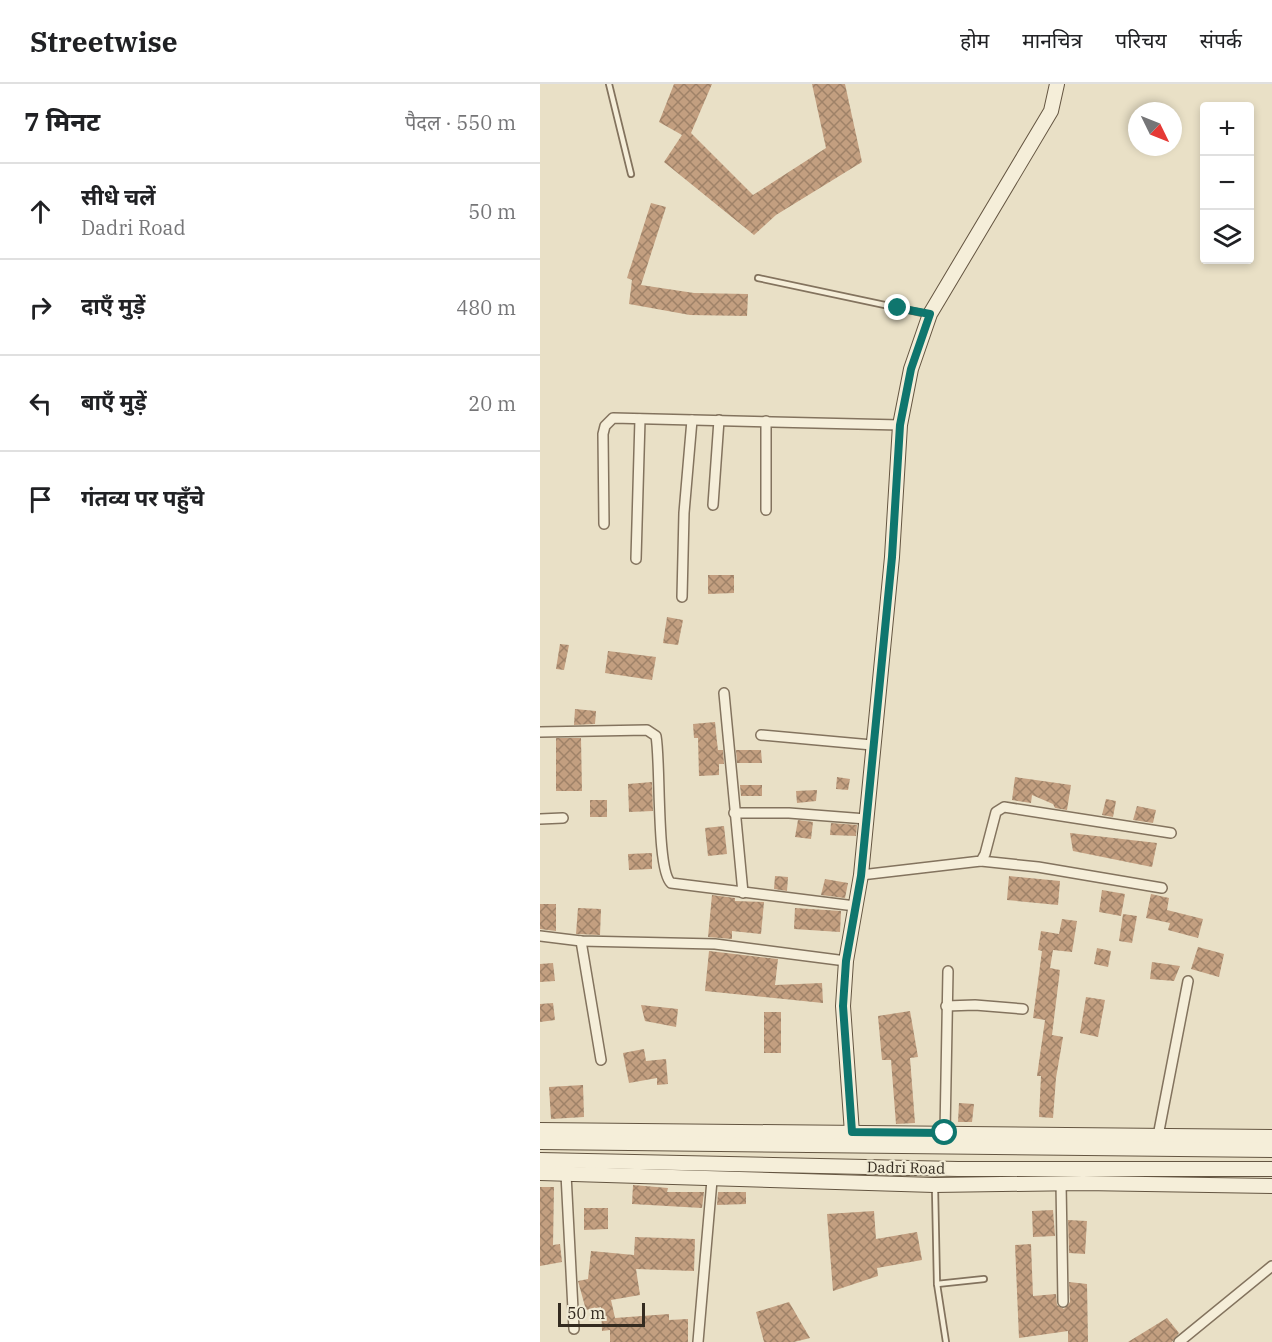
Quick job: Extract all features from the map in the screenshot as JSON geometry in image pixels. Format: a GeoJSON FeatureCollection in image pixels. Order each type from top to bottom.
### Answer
{"type":"FeatureCollection","features":[{"type":"Feature","properties":{"kind":"street"},"geometry":{"type":"LineString","coordinates":[[852,1132],[843,1006],[846,961],[861,876],[892,557],[900,425],[911,369],[930,314],[1051,111],[1057,84]]}},
{"type":"Feature","properties":{"kind":"street"},"geometry":{"type":"LineString","coordinates":[[604,524],[605,426],[613,418],[900,425]]}},
{"type":"Feature","properties":{"kind":"street"},"geometry":{"type":"LineString","coordinates":[[636,559],[640,419]]}},
{"type":"Feature","properties":{"kind":"street"},"geometry":{"type":"LineString","coordinates":[[682,597],[684,513],[692,420]]}},
{"type":"Feature","properties":{"kind":"street"},"geometry":{"type":"LineString","coordinates":[[713,505],[719,420]]}},
{"type":"Feature","properties":{"kind":"street"},"geometry":{"type":"LineString","coordinates":[[765,510],[766,421]]}},
{"type":"Feature","properties":{"kind":"street"},"geometry":{"type":"LineString","coordinates":[[724,693],[731,746],[734,813],[743,893]]}},
{"type":"Feature","properties":{"kind":"street"},"geometry":{"type":"LineString","coordinates":[[540,732],[647,730],[653,732],[657,742],[666,878],[675,885],[855,906]]}},
{"type":"Feature","properties":{"kind":"street"},"geometry":{"type":"LineString","coordinates":[[761,735],[872,745]]}},
{"type":"Feature","properties":{"kind":"street"},"geometry":{"type":"LineString","coordinates":[[981,861],[999,808],[1171,833]]}},
{"type":"Feature","properties":{"kind":"street"},"geometry":{"type":"LineString","coordinates":[[734,813],[789,813],[866,819]]}},
{"type":"Feature","properties":{"kind":"street"},"geometry":{"type":"LineString","coordinates":[[540,819],[563,818]]}},
{"type":"Feature","properties":{"kind":"street"},"geometry":{"type":"LineString","coordinates":[[861,876],[981,861],[1038,867],[1162,888]]}},
{"type":"Feature","properties":{"kind":"street"},"geometry":{"type":"LineString","coordinates":[[540,936],[581,941],[715,944],[846,961]]}},
{"type":"Feature","properties":{"kind":"street"},"geometry":{"type":"LineString","coordinates":[[581,941],[601,1060]]}},
{"type":"Feature","properties":{"kind":"street"},"geometry":{"type":"LineString","coordinates":[[945,1133],[948,972]]}},
{"type":"Feature","properties":{"kind":"street"},"geometry":{"type":"LineString","coordinates":[[1158,1136],[1188,981]]}},
{"type":"Feature","properties":{"kind":"street"},"geometry":{"type":"LineString","coordinates":[[946,1006],[975,1005],[1023,1009]]}},
{"type":"Feature","properties":{"kind":"street"},"geometry":{"type":"LineString","coordinates":[[540,1130],[1272,1137]]}},
{"type":"Feature","properties":{"kind":"street"},"geometry":{"type":"LineString","coordinates":[[540,1142],[1272,1150]]}},
{"type":"Feature","properties":{"kind":"street"},"geometry":{"type":"LineString","coordinates":[[540,1160],[946,1168],[1272,1169]]}},
{"type":"Feature","properties":{"kind":"street","name":"Dadri Road"},"geometry":{"type":"LineString","coordinates":[[540,1173],[934,1185],[1061,1183],[1272,1186]]}},
{"type":"Feature","properties":{"kind":"street"},"geometry":{"type":"LineString","coordinates":[[566,1174],[574,1329]]}},
{"type":"Feature","properties":{"kind":"street"},"geometry":{"type":"LineString","coordinates":[[698,1342],[712,1180]]}},
{"type":"Feature","properties":{"kind":"street"},"geometry":{"type":"LineString","coordinates":[[1061,1183],[1062,1302]]}},
{"type":"Feature","properties":{"kind":"street"},"geometry":{"type":"LineString","coordinates":[[1179,1342],[1272,1266]]}},
{"type":"Feature","properties":{"kind":"lane"},"geometry":{"type":"LineString","coordinates":[[609,84],[631,174]]}},
{"type":"Feature","properties":{"kind":"lane"},"geometry":{"type":"LineString","coordinates":[[758,278],[930,314]]}},
{"type":"Feature","properties":{"kind":"lane"},"geometry":{"type":"LineString","coordinates":[[934,1185],[937,1284],[946,1342]]}},
{"type":"Feature","properties":{"kind":"lane"},"geometry":{"type":"LineString","coordinates":[[937,1284],[984,1279]]}},
{"type":"Feature","properties":{"kind":"building"},"geometry":{"type":"Polygon","coordinates":[[[674,84],[712,84],[691,133],[753,195],[826,148],[812,84],[845,84],[862,162],[776,215],[754,235],[664,162],[682,135],[659,122],[674,84]]]}},
{"type":"Feature","properties":{"kind":"building"},"geometry":{"type":"Polygon","coordinates":[[[651,203],[666,207],[641,285],[694,293],[748,294],[747,316],[690,315],[629,304],[632,280],[627,278],[651,203]]]}},
{"type":"Feature","properties":{"kind":"building"},"geometry":{"type":"Polygon","coordinates":[[[708,575],[734,575],[734,593],[708,594],[708,575]]]}},
{"type":"Feature","properties":{"kind":"building"},"geometry":{"type":"Polygon","coordinates":[[[667,617],[683,620],[678,645],[663,643],[667,617]]]}},
{"type":"Feature","properties":{"kind":"building"},"geometry":{"type":"Polygon","coordinates":[[[560,644],[569,645],[564,670],[556,669],[560,644]]]}},
{"type":"Feature","properties":{"kind":"building"},"geometry":{"type":"Polygon","coordinates":[[[608,651],[656,657],[652,680],[605,673],[608,651]]]}},
{"type":"Feature","properties":{"kind":"building"},"geometry":{"type":"Polygon","coordinates":[[[575,709],[596,711],[595,724],[574,725],[575,709]]]}},
{"type":"Feature","properties":{"kind":"building"},"geometry":{"type":"Polygon","coordinates":[[[715,722],[718,750],[723,750],[724,764],[719,764],[719,775],[699,776],[698,738],[694,738],[693,724],[715,722]]]}},
{"type":"Feature","properties":{"kind":"building"},"geometry":{"type":"Polygon","coordinates":[[[556,738],[581,738],[582,791],[556,791],[556,738]]]}},
{"type":"Feature","properties":{"kind":"building"},"geometry":{"type":"Polygon","coordinates":[[[736,750],[761,750],[762,763],[737,763],[736,750]]]}},
{"type":"Feature","properties":{"kind":"building"},"geometry":{"type":"Polygon","coordinates":[[[837,777],[850,779],[848,790],[836,789],[837,777]]]}},
{"type":"Feature","properties":{"kind":"building"},"geometry":{"type":"Polygon","coordinates":[[[1015,777],[1071,785],[1067,810],[1055,808],[1053,804],[1032,795],[1031,803],[1012,800],[1015,777]]]}},
{"type":"Feature","properties":{"kind":"building"},"geometry":{"type":"Polygon","coordinates":[[[652,782],[653,811],[629,812],[628,784],[652,782]]]}},
{"type":"Feature","properties":{"kind":"building"},"geometry":{"type":"Polygon","coordinates":[[[740,785],[762,785],[762,796],[741,796],[740,785]]]}},
{"type":"Feature","properties":{"kind":"building"},"geometry":{"type":"Polygon","coordinates":[[[817,790],[816,801],[797,803],[796,791],[817,790]]]}},
{"type":"Feature","properties":{"kind":"building"},"geometry":{"type":"Polygon","coordinates":[[[1106,799],[1116,801],[1113,817],[1102,815],[1106,799]]]}},
{"type":"Feature","properties":{"kind":"building"},"geometry":{"type":"Polygon","coordinates":[[[590,800],[607,800],[607,817],[590,817],[590,800]]]}},
{"type":"Feature","properties":{"kind":"building"},"geometry":{"type":"Polygon","coordinates":[[[1137,806],[1156,810],[1153,823],[1133,820],[1137,806]]]}},
{"type":"Feature","properties":{"kind":"building"},"geometry":{"type":"Polygon","coordinates":[[[798,820],[813,822],[811,839],[795,837],[798,820]]]}},
{"type":"Feature","properties":{"kind":"building"},"geometry":{"type":"Polygon","coordinates":[[[831,823],[857,825],[856,836],[830,835],[831,823]]]}},
{"type":"Feature","properties":{"kind":"building"},"geometry":{"type":"Polygon","coordinates":[[[724,826],[727,854],[708,856],[705,828],[724,826]]]}},
{"type":"Feature","properties":{"kind":"building"},"geometry":{"type":"Polygon","coordinates":[[[1070,833],[1157,843],[1152,867],[1073,851],[1070,833]]]}},
{"type":"Feature","properties":{"kind":"building"},"geometry":{"type":"Polygon","coordinates":[[[652,853],[652,869],[629,870],[628,854],[652,853]]]}},
{"type":"Feature","properties":{"kind":"building"},"geometry":{"type":"Polygon","coordinates":[[[775,876],[788,877],[787,891],[774,889],[775,876]]]}},
{"type":"Feature","properties":{"kind":"building"},"geometry":{"type":"Polygon","coordinates":[[[1009,876],[1060,881],[1058,905],[1007,900],[1009,876]]]}},
{"type":"Feature","properties":{"kind":"building"},"geometry":{"type":"Polygon","coordinates":[[[825,879],[848,883],[845,898],[821,895],[825,879]]]}},
{"type":"Feature","properties":{"kind":"building"},"geometry":{"type":"Polygon","coordinates":[[[1102,890],[1125,894],[1121,916],[1099,912],[1102,890]]]}},
{"type":"Feature","properties":{"kind":"building"},"geometry":{"type":"Polygon","coordinates":[[[1151,894],[1169,898],[1167,910],[1203,919],[1198,938],[1168,930],[1170,923],[1146,918],[1151,894]]]}},
{"type":"Feature","properties":{"kind":"building"},"geometry":{"type":"Polygon","coordinates":[[[712,895],[735,898],[735,901],[764,902],[761,934],[732,931],[732,939],[708,937],[712,895]]]}},
{"type":"Feature","properties":{"kind":"building"},"geometry":{"type":"Polygon","coordinates":[[[540,904],[556,904],[556,931],[540,929],[540,904]]]}},
{"type":"Feature","properties":{"kind":"building"},"geometry":{"type":"Polygon","coordinates":[[[578,908],[601,909],[600,935],[576,934],[578,908]]]}},
{"type":"Feature","properties":{"kind":"building"},"geometry":{"type":"Polygon","coordinates":[[[795,908],[841,911],[840,932],[794,929],[795,908]]]}},
{"type":"Feature","properties":{"kind":"building"},"geometry":{"type":"Polygon","coordinates":[[[1123,914],[1137,916],[1132,943],[1119,941],[1123,914]]]}},
{"type":"Feature","properties":{"kind":"building"},"geometry":{"type":"Polygon","coordinates":[[[1062,919],[1077,921],[1072,952],[1053,950],[1050,968],[1060,970],[1052,1035],[1063,1037],[1056,1078],[1053,1118],[1039,1117],[1041,1076],[1037,1076],[1045,1020],[1033,1018],[1042,951],[1038,950],[1041,931],[1059,934],[1062,919]]]}},
{"type":"Feature","properties":{"kind":"building"},"geometry":{"type":"Polygon","coordinates":[[[1198,947],[1224,954],[1219,977],[1191,969],[1198,947]]]}},
{"type":"Feature","properties":{"kind":"building"},"geometry":{"type":"Polygon","coordinates":[[[1097,948],[1111,951],[1108,967],[1094,964],[1097,948]]]}},
{"type":"Feature","properties":{"kind":"building"},"geometry":{"type":"Polygon","coordinates":[[[709,951],[778,959],[775,985],[822,983],[823,1003],[705,991],[709,951]]]}},
{"type":"Feature","properties":{"kind":"building"},"geometry":{"type":"Polygon","coordinates":[[[1152,962],[1180,966],[1174,981],[1150,979],[1152,962]]]}},
{"type":"Feature","properties":{"kind":"building"},"geometry":{"type":"Polygon","coordinates":[[[553,963],[555,981],[540,982],[540,964],[553,963]]]}},
{"type":"Feature","properties":{"kind":"building"},"geometry":{"type":"Polygon","coordinates":[[[1086,997],[1105,1000],[1098,1037],[1080,1033],[1086,997]]]}},
{"type":"Feature","properties":{"kind":"building"},"geometry":{"type":"Polygon","coordinates":[[[553,1003],[555,1020],[540,1022],[540,1004],[553,1003]]]}},
{"type":"Feature","properties":{"kind":"building"},"geometry":{"type":"Polygon","coordinates":[[[641,1005],[678,1009],[676,1027],[645,1021],[641,1005]]]}},
{"type":"Feature","properties":{"kind":"building"},"geometry":{"type":"Polygon","coordinates":[[[910,1011],[918,1057],[910,1058],[915,1123],[896,1124],[891,1060],[882,1060],[878,1016],[910,1011]]]}},
{"type":"Feature","properties":{"kind":"building"},"geometry":{"type":"Polygon","coordinates":[[[764,1012],[781,1012],[781,1053],[764,1053],[764,1012]]]}},
{"type":"Feature","properties":{"kind":"building"},"geometry":{"type":"Polygon","coordinates":[[[644,1049],[646,1061],[666,1059],[668,1084],[657,1085],[657,1078],[629,1083],[623,1053],[644,1049]]]}},
{"type":"Feature","properties":{"kind":"building"},"geometry":{"type":"Polygon","coordinates":[[[583,1085],[584,1117],[551,1119],[549,1087],[583,1085]]]}},
{"type":"Feature","properties":{"kind":"building"},"geometry":{"type":"Polygon","coordinates":[[[959,1103],[974,1104],[972,1122],[958,1122],[959,1103]]]}},
{"type":"Feature","properties":{"kind":"building"},"geometry":{"type":"Polygon","coordinates":[[[633,1185],[668,1188],[667,1192],[704,1192],[702,1208],[632,1204],[633,1185]]]}},
{"type":"Feature","properties":{"kind":"building"},"geometry":{"type":"Polygon","coordinates":[[[540,1187],[554,1187],[553,1245],[560,1244],[562,1262],[540,1266],[540,1187]]]}},
{"type":"Feature","properties":{"kind":"building"},"geometry":{"type":"Polygon","coordinates":[[[718,1192],[746,1192],[746,1204],[717,1205],[718,1192]]]}},
{"type":"Feature","properties":{"kind":"building"},"geometry":{"type":"Polygon","coordinates":[[[584,1208],[608,1208],[608,1229],[584,1230],[584,1208]]]}},
{"type":"Feature","properties":{"kind":"building"},"geometry":{"type":"Polygon","coordinates":[[[1053,1210],[1055,1236],[1033,1237],[1032,1211],[1053,1210]]]}},
{"type":"Feature","properties":{"kind":"building"},"geometry":{"type":"Polygon","coordinates":[[[874,1211],[876,1239],[917,1232],[922,1260],[877,1268],[878,1276],[833,1291],[827,1214],[874,1211]]]}},
{"type":"Feature","properties":{"kind":"building"},"geometry":{"type":"Polygon","coordinates":[[[1068,1220],[1087,1221],[1085,1254],[1069,1253],[1068,1220]]]}},
{"type":"Feature","properties":{"kind":"building"},"geometry":{"type":"Polygon","coordinates":[[[635,1237],[695,1239],[694,1271],[636,1269],[640,1295],[611,1300],[615,1318],[669,1314],[669,1320],[688,1319],[688,1342],[610,1342],[610,1330],[602,1331],[601,1307],[586,1310],[578,1281],[588,1279],[591,1251],[634,1255],[635,1237]]]}},
{"type":"Feature","properties":{"kind":"building"},"geometry":{"type":"Polygon","coordinates":[[[1031,1244],[1033,1296],[1056,1294],[1057,1305],[1064,1309],[1070,1302],[1069,1282],[1087,1284],[1088,1342],[1068,1342],[1068,1331],[1019,1338],[1015,1245],[1031,1244]]]}},
{"type":"Feature","properties":{"kind":"building"},"geometry":{"type":"Polygon","coordinates":[[[789,1302],[810,1338],[794,1342],[764,1342],[756,1312],[789,1302]]]}},
{"type":"Feature","properties":{"kind":"building"},"geometry":{"type":"Polygon","coordinates":[[[1167,1318],[1179,1333],[1172,1342],[1128,1342],[1167,1318]]]}},
{"type":"Feature","properties":{"kind":"route"},"geometry":{"type":"LineString","coordinates":[[898,308],[930,314],[911,369],[900,425],[892,557],[861,876],[846,961],[843,1006],[845,1046],[852,1132],[945,1133]]}}]}
